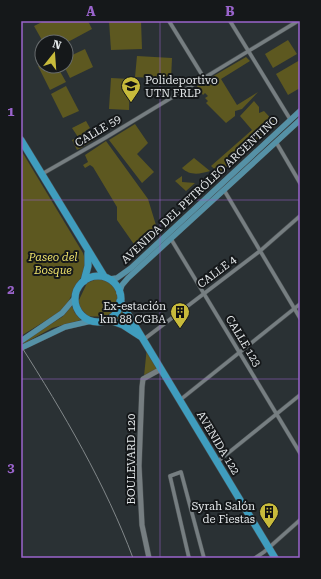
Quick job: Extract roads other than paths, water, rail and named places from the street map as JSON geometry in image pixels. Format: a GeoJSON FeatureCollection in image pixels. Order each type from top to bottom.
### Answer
{"type":"FeatureCollection","features":[{"type":"Feature","properties":{"kind":"highway"},"geometry":{"type":"LineString","coordinates":[[21,140],[87,251],[107,277],[116,283],[120,301],[118,311],[111,318],[91,321],[80,315],[74,305],[74,299],[84,281],[88,266],[87,251]]}},
{"type":"Feature","properties":{"kind":"highway"},"geometry":{"type":"LineString","coordinates":[[84,281],[93,276],[107,277]]}},
{"type":"Feature","properties":{"kind":"highway","name":"AVENIDA 122"},"geometry":{"type":"LineString","coordinates":[[120,301],[275,558]]}},
{"type":"Feature","properties":{"kind":"highway","name":"AVENIDA 122"},"geometry":{"type":"LineString","coordinates":[[106,319],[123,325],[143,339]]}},
{"type":"Feature","properties":{"kind":"main road","name":"AVENIDA DEL PETRÓLEO ARGENTINO"},"geometry":{"type":"LineString","coordinates":[[107,277],[117,278],[131,268],[300,111]]}},
{"type":"Feature","properties":{"kind":"main road","name":"AVENIDA DEL PETRÓLEO ARGENTINO"},"geometry":{"type":"LineString","coordinates":[[119,293],[124,281],[300,120]]}},
{"type":"Feature","properties":{"kind":"main road"},"geometry":{"type":"LineString","coordinates":[[21,341],[62,314],[74,299]]}},
{"type":"Feature","properties":{"kind":"main road"},"geometry":{"type":"LineString","coordinates":[[21,348],[64,327],[91,321]]}},
{"type":"Feature","properties":{"kind":"street"},"geometry":{"type":"LineString","coordinates":[[169,21],[204,78]]}},
{"type":"Feature","properties":{"kind":"street"},"geometry":{"type":"LineString","coordinates":[[230,21],[290,119]]}},
{"type":"Feature","properties":{"kind":"street","name":"CALLE 59"},"geometry":{"type":"LineString","coordinates":[[42,174],[105,138],[299,21]]}},
{"type":"Feature","properties":{"kind":"street"},"geometry":{"type":"LineString","coordinates":[[276,142],[300,183]]}},
{"type":"Feature","properties":{"kind":"street"},"geometry":{"type":"LineString","coordinates":[[224,190],[300,318]]}},
{"type":"Feature","properties":{"kind":"street","name":"CALLE 4"},"geometry":{"type":"LineString","coordinates":[[143,339],[260,251],[300,216]]}},
{"type":"Feature","properties":{"kind":"street","name":"CALLE 123"},"geometry":{"type":"LineString","coordinates":[[171,239],[300,453]]}},
{"type":"Feature","properties":{"kind":"street"},"geometry":{"type":"LineString","coordinates":[[180,400],[300,304]]}},
{"type":"Feature","properties":{"kind":"street","name":"BOULEVARD 120"},"geometry":{"type":"LineString","coordinates":[[149,558],[142,524],[140,488],[142,387],[143,379],[161,369]]}},
{"type":"Feature","properties":{"kind":"street"},"geometry":{"type":"LineString","coordinates":[[217,462],[300,395]]}},
{"type":"Feature","properties":{"kind":"street"},"geometry":{"type":"LineString","coordinates":[[189,558],[170,476],[181,472],[204,558]]}},
{"type":"Feature","properties":{"kind":"street"},"geometry":{"type":"LineString","coordinates":[[255,558],[269,548],[300,520]]}},
{"type":"Feature","properties":{"kind":"tram line"},"geometry":{"type":"LineString","coordinates":[[21,346],[83,449],[110,503],[133,558]]}},
{"type":"Feature","properties":{"kind":"place","name":"Polideportivo UTN FRLP"},"geometry":{"type":"Point","coordinates":[131,103]}},
{"type":"Feature","properties":{"kind":"place","name":"Ex-estación km 88 CGBA"},"geometry":{"type":"Point","coordinates":[180,329]}},
{"type":"Feature","properties":{"kind":"place","name":"Syrah Salón de Fiestas"},"geometry":{"type":"Point","coordinates":[269,529]}},
{"type":"Feature","properties":{"kind":"park label","name":"Paseo del Bosque"},"geometry":{"type":"Point","coordinates":[53,263]}}]}
